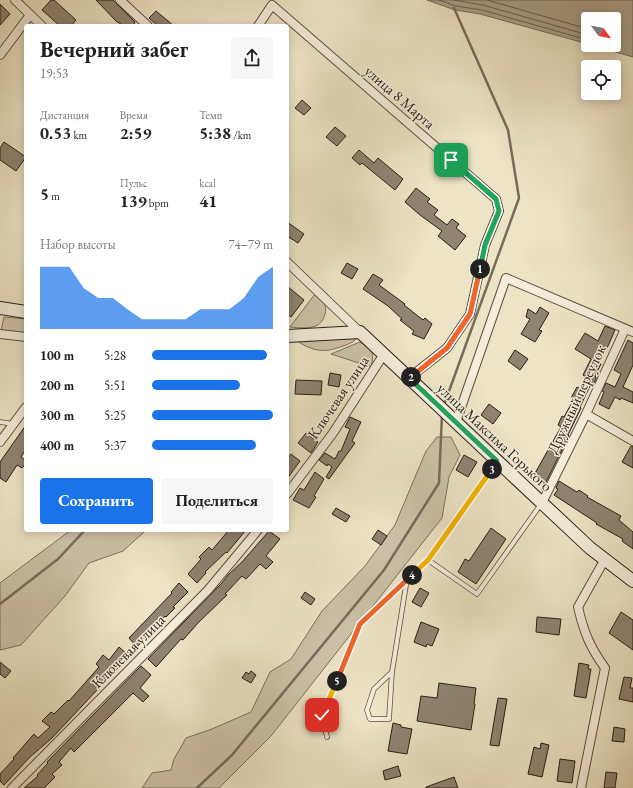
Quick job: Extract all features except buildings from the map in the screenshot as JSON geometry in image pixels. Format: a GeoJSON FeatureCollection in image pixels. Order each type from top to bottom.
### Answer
{"type":"FeatureCollection","features":[{"type":"Feature","properties":{"kind":"street"},"geometry":{"type":"LineString","coordinates":[[15,0],[40,24]]}},
{"type":"Feature","properties":{"kind":"street"},"geometry":{"type":"LineString","coordinates":[[120,0],[146,24]]}},
{"type":"Feature","properties":{"kind":"street","name":"улица 8 Марта"},"geometry":{"type":"LineString","coordinates":[[259,24],[272,5],[496,199],[499,211],[485,245],[470,314],[447,348],[409,378]]}},
{"type":"Feature","properties":{"kind":"street"},"geometry":{"type":"LineString","coordinates":[[0,55],[30,15]]}},
{"type":"Feature","properties":{"kind":"street","name":"улица Максима Горького"},"geometry":{"type":"LineString","coordinates":[[289,264],[590,548],[633,581]]}},
{"type":"Feature","properties":{"kind":"street"},"geometry":{"type":"LineString","coordinates":[[456,422],[506,278],[633,332]]}},
{"type":"Feature","properties":{"kind":"street"},"geometry":{"type":"LineString","coordinates":[[0,308],[24,312]]}},
{"type":"Feature","properties":{"kind":"street","name":"Дружный переулок"},"geometry":{"type":"LineString","coordinates":[[542,503],[586,414],[625,329]]}},
{"type":"Feature","properties":{"kind":"street"},"geometry":{"type":"LineString","coordinates":[[289,336],[360,332]]}},
{"type":"Feature","properties":{"kind":"street"},"geometry":{"type":"LineString","coordinates":[[0,334],[24,337]]}},
{"type":"Feature","properties":{"kind":"street","name":"Ключевая улица"},"geometry":{"type":"LineString","coordinates":[[289,491],[333,433],[384,354]]}},
{"type":"Feature","properties":{"kind":"street"},"geometry":{"type":"LineString","coordinates":[[0,442],[24,410]]}},
{"type":"Feature","properties":{"kind":"street"},"geometry":{"type":"LineString","coordinates":[[586,414],[633,441]]}},
{"type":"Feature","properties":{"kind":"street","name":"Ключевая улица"},"geometry":{"type":"LineString","coordinates":[[12,788],[208,590],[256,532]]}},
{"type":"Feature","properties":{"kind":"street"},"geometry":{"type":"LineString","coordinates":[[580,788],[605,668],[592,649],[583,627],[578,607],[605,559]]}},
{"type":"Feature","properties":{"kind":"lane"},"geometry":{"type":"LineString","coordinates":[[0,422],[13,424]]}},
{"type":"Feature","properties":{"kind":"lane"},"geometry":{"type":"LineString","coordinates":[[327,737],[322,715],[360,624],[428,560],[497,461]]}},
{"type":"Feature","properties":{"kind":"lane"},"geometry":{"type":"LineString","coordinates":[[428,560],[477,594],[542,503]]}},
{"type":"Feature","properties":{"kind":"lane"},"geometry":{"type":"LineString","coordinates":[[392,672],[374,689],[367,710],[370,719],[388,719],[392,672],[407,579]]}},
{"type":"Feature","properties":{"kind":"shaded area"},"geometry":{"type":"Polygon","coordinates":[[[315,294],[322,300],[325,306],[326,310],[323,320],[318,325],[308,328],[290,327],[315,294]]]}},
{"type":"Feature","properties":{"kind":"shaded area"},"geometry":{"type":"Polygon","coordinates":[[[4,317],[24,319],[24,335],[1,331],[4,317]]]}},
{"type":"Feature","properties":{"kind":"shaded area"},"geometry":{"type":"Polygon","coordinates":[[[359,335],[350,343],[331,350],[314,349],[297,341],[359,335]]]}},
{"type":"Feature","properties":{"kind":"shaded area"},"geometry":{"type":"Polygon","coordinates":[[[360,342],[372,352],[373,358],[371,367],[331,354],[360,342]]]}},
{"type":"Feature","properties":{"kind":"shaded area"},"geometry":{"type":"Polygon","coordinates":[[[437,437],[451,437],[460,455],[449,477],[442,518],[271,736],[219,788],[142,788],[152,773],[171,770],[174,759],[186,738],[212,729],[251,712],[270,672],[291,659],[322,611],[365,566],[395,525],[426,451],[437,437]]]}},
{"type":"Feature","properties":{"kind":"shaded area"},"geometry":{"type":"Polygon","coordinates":[[[68,532],[144,532],[123,551],[89,563],[65,596],[21,645],[0,650],[0,583],[68,532]]]}},
{"type":"Feature","properties":{"kind":"water"},"geometry":{"type":"Polygon","coordinates":[[[427,0],[633,0],[633,57],[616,52],[621,52],[621,12],[581,12],[581,42],[480,14],[455,10],[427,0]]]}},
{"type":"Feature","properties":{"kind":"waterway"},"geometry":{"type":"LineString","coordinates":[[444,405],[519,198],[508,130],[454,8]]}},
{"type":"Feature","properties":{"kind":"waterway"},"geometry":{"type":"LineString","coordinates":[[197,788],[232,755],[384,570],[439,483],[442,414]]}},
{"type":"Feature","properties":{"kind":"waterway"},"geometry":{"type":"LineString","coordinates":[[0,604],[58,559],[83,532]]}},
{"type":"Feature","properties":{"kind":"route"},"geometry":{"type":"LineString","coordinates":[[322,715],[360,624],[428,560],[497,461],[409,378],[447,348],[470,314],[485,245],[499,211],[496,199],[451,160]]}}]}
